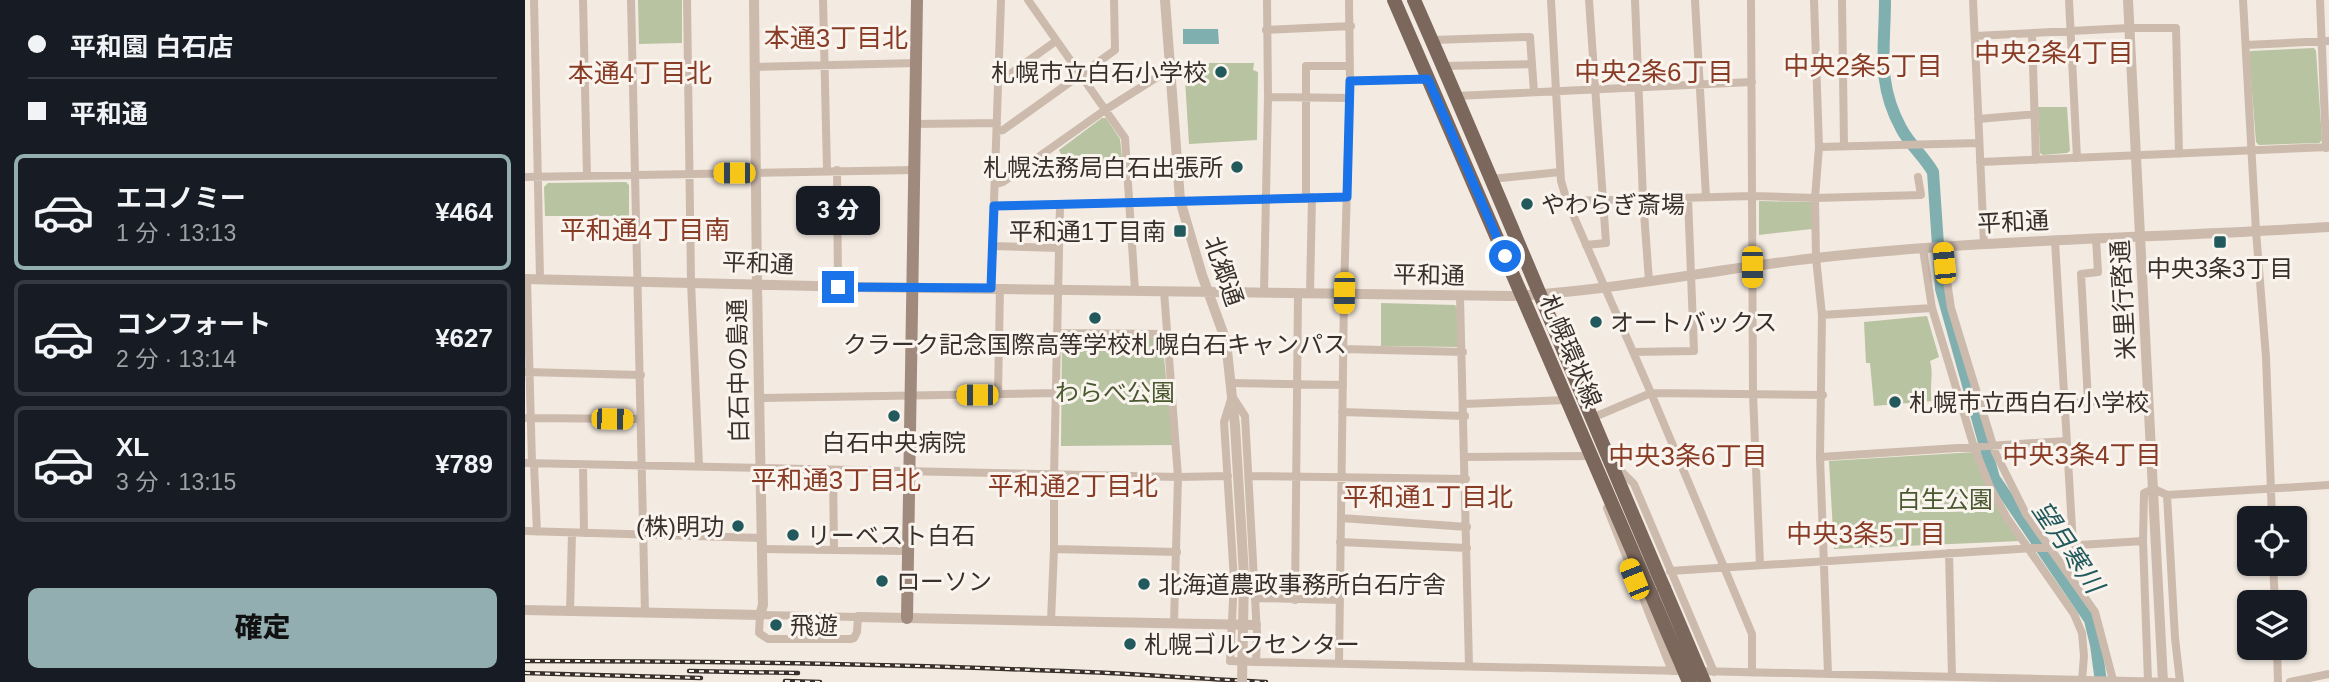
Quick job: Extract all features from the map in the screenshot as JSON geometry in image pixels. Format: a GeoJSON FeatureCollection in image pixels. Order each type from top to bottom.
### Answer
{"type":"FeatureCollection","features":[{"type":"Feature","properties":{"kind":"main road"},"geometry":{"type":"LineString","coordinates":[[907,618],[917,0]]}},
{"type":"Feature","properties":{"kind":"main road","name":"札幌環状線"},"geometry":{"type":"LineString","coordinates":[[1394,0],[1595,463],[1658,591],[1709,677]]}},
{"type":"Feature","properties":{"kind":"main road","name":"札幌環状線"},"geometry":{"type":"LineString","coordinates":[[1415,0],[1592,418],[1658,591],[1689,682]]}},
{"type":"Feature","properties":{"kind":"street"},"geometry":{"type":"LineString","coordinates":[[534,0],[540,279]]}},
{"type":"Feature","properties":{"kind":"street"},"geometry":{"type":"LineString","coordinates":[[583,0],[587,176]]}},
{"type":"Feature","properties":{"kind":"street"},"geometry":{"type":"LineString","coordinates":[[631,0],[645,613]]}},
{"type":"Feature","properties":{"kind":"street"},"geometry":{"type":"LineString","coordinates":[[687,0],[691,282],[699,466]]}},
{"type":"Feature","properties":{"kind":"street","name":"白石中の島通"},"geometry":{"type":"LineString","coordinates":[[754,0],[763,605],[760,615]]}},
{"type":"Feature","properties":{"kind":"street"},"geometry":{"type":"LineString","coordinates":[[823,0],[827,170]]}},
{"type":"Feature","properties":{"kind":"street"},"geometry":{"type":"LineString","coordinates":[[999,394],[992,246],[1000,0]]}},
{"type":"Feature","properties":{"kind":"street"},"geometry":{"type":"LineString","coordinates":[[1028,0],[1126,143],[1135,290]]}},
{"type":"Feature","properties":{"kind":"street"},"geometry":{"type":"LineString","coordinates":[[915,124],[997,127],[1003,130],[1115,50],[1114,0]]}},
{"type":"Feature","properties":{"kind":"street","name":"北郷通"},"geometry":{"type":"LineString","coordinates":[[1165,0],[1179,200],[1226,341],[1231,383],[1244,575],[1242,682]]}},
{"type":"Feature","properties":{"kind":"street"},"geometry":{"type":"LineString","coordinates":[[1264,292],[1268,97],[1266,0]]}},
{"type":"Feature","properties":{"kind":"street"},"geometry":{"type":"LineString","coordinates":[[1339,663],[1344,293],[1350,99],[1349,0]]}},
{"type":"Feature","properties":{"kind":"street"},"geometry":{"type":"LineString","coordinates":[[1551,0],[1560,172],[1567,201],[1752,634],[1752,673]]}},
{"type":"Feature","properties":{"kind":"street"},"geometry":{"type":"LineString","coordinates":[[1586,245],[1606,243],[1589,0]]}},
{"type":"Feature","properties":{"kind":"street"},"geometry":{"type":"LineString","coordinates":[[1635,0],[1649,281]]}},
{"type":"Feature","properties":{"kind":"street"},"geometry":{"type":"LineString","coordinates":[[1695,0],[1706,197]]}},
{"type":"Feature","properties":{"kind":"street"},"geometry":{"type":"LineString","coordinates":[[1751,0],[1753,394],[1761,565]]}},
{"type":"Feature","properties":{"kind":"street"},"geometry":{"type":"LineString","coordinates":[[1814,0],[1819,147],[1815,198],[1816,258],[1822,315],[1823,395],[1820,457],[1828,674]]}},
{"type":"Feature","properties":{"kind":"street"},"geometry":{"type":"LineString","coordinates":[[1842,0],[1844,146]]}},
{"type":"Feature","properties":{"kind":"street"},"geometry":{"type":"LineString","coordinates":[[1973,0],[1984,244]]}},
{"type":"Feature","properties":{"kind":"street"},"geometry":{"type":"LineString","coordinates":[[2070,0],[2075,158]]}},
{"type":"Feature","properties":{"kind":"street","name":"米里行啓通"},"geometry":{"type":"LineString","coordinates":[[2128,0],[2163,682]]}},
{"type":"Feature","properties":{"kind":"street"},"geometry":{"type":"LineString","coordinates":[[2243,0],[2266,357],[2271,506]]}},
{"type":"Feature","properties":{"kind":"street"},"geometry":{"type":"LineString","coordinates":[[1980,162],[2327,148],[2326,42],[2320,0]]}},
{"type":"Feature","properties":{"kind":"street"},"geometry":{"type":"LineString","coordinates":[[1266,30],[1351,26]]}},
{"type":"Feature","properties":{"kind":"street"},"geometry":{"type":"LineString","coordinates":[[1975,36],[2176,28],[2179,154]]}},
{"type":"Feature","properties":{"kind":"street"},"geometry":{"type":"LineString","coordinates":[[2032,33],[2036,160]]}},
{"type":"Feature","properties":{"kind":"street"},"geometry":{"type":"LineString","coordinates":[[1432,40],[1530,37],[1534,92]]}},
{"type":"Feature","properties":{"kind":"street"},"geometry":{"type":"LineString","coordinates":[[998,80],[1056,41]]}},
{"type":"Feature","properties":{"kind":"street"},"geometry":{"type":"LineString","coordinates":[[2246,45],[2326,42]]}},
{"type":"Feature","properties":{"kind":"street"},"geometry":{"type":"LineString","coordinates":[[755,67],[916,63]]}},
{"type":"Feature","properties":{"kind":"street"},"geometry":{"type":"LineString","coordinates":[[1443,66],[1532,64]]}},
{"type":"Feature","properties":{"kind":"street"},"geometry":{"type":"LineString","coordinates":[[1310,293],[1306,66],[1349,66]]}},
{"type":"Feature","properties":{"kind":"street"},"geometry":{"type":"LineString","coordinates":[[995,184],[1003,182],[1105,110],[1170,69]]}},
{"type":"Feature","properties":{"kind":"street"},"geometry":{"type":"LineString","coordinates":[[525,71],[535,71]]}},
{"type":"Feature","properties":{"kind":"street"},"geometry":{"type":"LineString","coordinates":[[1350,81],[1428,79]]}},
{"type":"Feature","properties":{"kind":"street"},"geometry":{"type":"LineString","coordinates":[[1456,96],[1752,82]]}},
{"type":"Feature","properties":{"kind":"street"},"geometry":{"type":"LineString","coordinates":[[1268,97],[1350,99]]}},
{"type":"Feature","properties":{"kind":"street"},"geometry":{"type":"LineString","coordinates":[[1978,119],[2036,114]]}},
{"type":"Feature","properties":{"kind":"street"},"geometry":{"type":"LineString","coordinates":[[1819,147],[1979,143]]}},
{"type":"Feature","properties":{"kind":"street"},"geometry":{"type":"LineString","coordinates":[[837,170],[838,287]]}},
{"type":"Feature","properties":{"kind":"street"},"geometry":{"type":"LineString","coordinates":[[525,177],[914,170]]}},
{"type":"Feature","properties":{"kind":"street"},"geometry":{"type":"LineString","coordinates":[[1491,178],[1560,172]]}},
{"type":"Feature","properties":{"kind":"street"},"geometry":{"type":"LineString","coordinates":[[1567,201],[1921,195],[1919,177]]}},
{"type":"Feature","properties":{"kind":"street"},"geometry":{"type":"LineString","coordinates":[[994,206],[1347,197]]}},
{"type":"Feature","properties":{"kind":"street"},"geometry":{"type":"LineString","coordinates":[[1633,352],[1694,352],[1688,198]]}},
{"type":"Feature","properties":{"kind":"street"},"geometry":{"type":"LineString","coordinates":[[1051,621],[1060,205]]}},
{"type":"Feature","properties":{"kind":"street","name":"平和通"},"geometry":{"type":"LineString","coordinates":[[526,279],[838,287],[1522,296],[1816,258],[1984,244],[2329,227]]}},
{"type":"Feature","properties":{"kind":"street"},"geometry":{"type":"LineString","coordinates":[[2088,401],[2081,274],[2098,272],[2096,239]]}},
{"type":"Feature","properties":{"kind":"street"},"geometry":{"type":"LineString","coordinates":[[2055,241],[2073,545]]}},
{"type":"Feature","properties":{"kind":"street"},"geometry":{"type":"LineString","coordinates":[[992,246],[1059,248]]}},
{"type":"Feature","properties":{"kind":"street"},"geometry":{"type":"LineString","coordinates":[[1933,248],[1932,308],[1976,447],[1990,487],[2007,518],[2074,614],[2082,633],[2084,680]]}},
{"type":"Feature","properties":{"kind":"street"},"geometry":{"type":"LineString","coordinates":[[1933,248],[1991,446],[2026,514],[2095,612],[2109,680]]}},
{"type":"Feature","properties":{"kind":"street"},"geometry":{"type":"LineString","coordinates":[[526,279],[528,418],[537,532]]}},
{"type":"Feature","properties":{"kind":"street"},"geometry":{"type":"LineString","coordinates":[[1164,291],[1178,477],[1174,624]]}},
{"type":"Feature","properties":{"kind":"street"},"geometry":{"type":"LineString","coordinates":[[1296,600],[1298,293]]}},
{"type":"Feature","properties":{"kind":"street"},"geometry":{"type":"LineString","coordinates":[[1460,297],[1469,666]]}},
{"type":"Feature","properties":{"kind":"street"},"geometry":{"type":"LineString","coordinates":[[1822,315],[1932,308]]}},
{"type":"Feature","properties":{"kind":"street"},"geometry":{"type":"LineString","coordinates":[[1058,333],[1167,334]]}},
{"type":"Feature","properties":{"kind":"street"},"geometry":{"type":"LineString","coordinates":[[1343,349],[1463,352]]}},
{"type":"Feature","properties":{"kind":"street"},"geometry":{"type":"LineString","coordinates":[[527,372],[641,375]]}},
{"type":"Feature","properties":{"kind":"street"},"geometry":{"type":"LineString","coordinates":[[1231,383],[1343,385]]}},
{"type":"Feature","properties":{"kind":"street"},"geometry":{"type":"LineString","coordinates":[[759,398],[1056,393]]}},
{"type":"Feature","properties":{"kind":"street"},"geometry":{"type":"LineString","coordinates":[[1592,418],[1651,393],[1823,395]]}},
{"type":"Feature","properties":{"kind":"street"},"geometry":{"type":"LineString","coordinates":[[1232,396],[1224,422],[1234,580],[1230,661],[1672,671],[1709,677],[1752,673],[2174,682]]}},
{"type":"Feature","properties":{"kind":"street"},"geometry":{"type":"LineString","coordinates":[[1232,396],[1245,416],[1256,598],[1256,662]]}},
{"type":"Feature","properties":{"kind":"street"},"geometry":{"type":"LineString","coordinates":[[2064,404],[2149,397]]}},
{"type":"Feature","properties":{"kind":"street"},"geometry":{"type":"LineString","coordinates":[[1464,404],[1566,400]]}},
{"type":"Feature","properties":{"kind":"street"},"geometry":{"type":"LineString","coordinates":[[1342,412],[1465,416]]}},
{"type":"Feature","properties":{"kind":"street"},"geometry":{"type":"LineString","coordinates":[[528,418],[639,419]]}},
{"type":"Feature","properties":{"kind":"street"},"geometry":{"type":"LineString","coordinates":[[1820,457],[2066,441]]}},
{"type":"Feature","properties":{"kind":"street"},"geometry":{"type":"LineString","coordinates":[[1466,457],[1595,463],[1615,532],[1672,671]]}},
{"type":"Feature","properties":{"kind":"street"},"geometry":{"type":"LineString","coordinates":[[1607,457],[1635,484],[1709,677]]}},
{"type":"Feature","properties":{"kind":"street"},"geometry":{"type":"LineString","coordinates":[[530,464],[1228,476]]}},
{"type":"Feature","properties":{"kind":"street"},"geometry":{"type":"LineString","coordinates":[[583,465],[584,533]]}},
{"type":"Feature","properties":{"kind":"street"},"geometry":{"type":"LineString","coordinates":[[833,470],[834,550]]}},
{"type":"Feature","properties":{"kind":"street"},"geometry":{"type":"LineString","coordinates":[[1250,476],[1466,479]]}},
{"type":"Feature","properties":{"kind":"street"},"geometry":{"type":"LineString","coordinates":[[2148,681],[2142,498],[2144,493],[2154,489],[2167,495],[2329,485]]}},
{"type":"Feature","properties":{"kind":"street"},"geometry":{"type":"LineString","coordinates":[[2167,495],[2175,638],[2181,682]]}},
{"type":"Feature","properties":{"kind":"street"},"geometry":{"type":"LineString","coordinates":[[1341,518],[1467,527]]}},
{"type":"Feature","properties":{"kind":"street"},"geometry":{"type":"LineString","coordinates":[[525,531],[642,535],[834,550],[908,551]]}},
{"type":"Feature","properties":{"kind":"street"},"geometry":{"type":"LineString","coordinates":[[570,612],[572,533]]}},
{"type":"Feature","properties":{"kind":"street"},"geometry":{"type":"LineString","coordinates":[[1670,571],[2143,541]]}},
{"type":"Feature","properties":{"kind":"street"},"geometry":{"type":"LineString","coordinates":[[1341,542],[1467,548]]}},
{"type":"Feature","properties":{"kind":"street"},"geometry":{"type":"LineString","coordinates":[[1054,549],[1177,552]]}},
{"type":"Feature","properties":{"kind":"street"},"geometry":{"type":"LineString","coordinates":[[1949,554],[1952,677]]}},
{"type":"Feature","properties":{"kind":"street"},"geometry":{"type":"LineString","coordinates":[[1256,598],[1339,600]]}},
{"type":"Feature","properties":{"kind":"street"},"geometry":{"type":"LineString","coordinates":[[525,611],[1255,625]]}},
{"type":"Feature","properties":{"kind":"street"},"geometry":{"type":"LineString","coordinates":[[760,615],[759,633],[768,639],[850,639],[856,635],[858,617]]}},
{"type":"Feature","properties":{"kind":"street"},"geometry":{"type":"LineString","coordinates":[[2278,660],[2279,682]]}},
{"type":"Feature","properties":{"kind":"street"},"geometry":{"type":"LineString","coordinates":[[2290,682],[2329,674]]}},
{"type":"Feature","properties":{"kind":"green space"},"geometry":{"type":"Polygon","coordinates":[[[638,0],[682,0],[682,43],[639,44],[638,0]]]}},
{"type":"Feature","properties":{"kind":"green space"},"geometry":{"type":"Polygon","coordinates":[[[2314,48],[2322,140],[2319,143],[2259,145],[2256,142],[2249,53],[2314,48]]]}},
{"type":"Feature","properties":{"kind":"green space"},"geometry":{"type":"Polygon","coordinates":[[[1184,63],[1254,63],[1253,70],[1258,72],[1257,140],[1189,144],[1184,63]]]}},
{"type":"Feature","properties":{"kind":"green space"},"geometry":{"type":"Polygon","coordinates":[[[2038,107],[2067,107],[2070,151],[2043,155],[2040,153],[2038,107]]]}},
{"type":"Feature","properties":{"kind":"green space"},"geometry":{"type":"Polygon","coordinates":[[[1102,118],[1106,118],[1120,139],[1123,167],[1115,167],[1115,174],[1073,179],[1059,150],[1102,118]]]}},
{"type":"Feature","properties":{"kind":"green space"},"geometry":{"type":"Polygon","coordinates":[[[626,182],[629,185],[629,216],[545,216],[544,187],[548,183],[626,182]]]}},
{"type":"Feature","properties":{"kind":"green space"},"geometry":{"type":"Polygon","coordinates":[[[1759,201],[1812,202],[1812,229],[1759,235],[1759,201]]]}},
{"type":"Feature","properties":{"kind":"green space"},"geometry":{"type":"Polygon","coordinates":[[[1381,303],[1455,305],[1458,310],[1459,347],[1381,346],[1381,303]]]}},
{"type":"Feature","properties":{"kind":"green space"},"geometry":{"type":"Polygon","coordinates":[[[1927,316],[1939,357],[1930,361],[1932,401],[1874,406],[1870,363],[1866,363],[1864,322],[1927,316]]]}},
{"type":"Feature","properties":{"kind":"green space","name":"わらべ公園"},"geometry":{"type":"Polygon","coordinates":[[[1062,336],[1162,338],[1173,445],[1061,446],[1062,336]]]}},
{"type":"Feature","properties":{"kind":"green space","name":"白生公園"},"geometry":{"type":"Polygon","coordinates":[[[1975,452],[2021,541],[1834,549],[1829,461],[1975,452]]]}},
{"type":"Feature","properties":{"kind":"water"},"geometry":{"type":"Polygon","coordinates":[[[1183,29],[1218,29],[1219,44],[1183,44],[1183,29]]]}},
{"type":"Feature","properties":{"kind":"waterway","name":"望月寒川"},"geometry":{"type":"LineString","coordinates":[[1885,0],[1884,65],[1888,95],[1904,134],[1933,172],[1941,289],[1994,478],[2090,620],[2101,682]]}},
{"type":"Feature","properties":{"kind":"railway"},"geometry":{"type":"LineString","coordinates":[[525,661],[906,666],[1091,672],[1266,682]]}},
{"type":"Feature","properties":{"kind":"railway"},"geometry":{"type":"LineString","coordinates":[[689,671],[798,673]]}},
{"type":"Feature","properties":{"kind":"railway"},"geometry":{"type":"LineString","coordinates":[[525,673],[701,678]]}},
{"type":"Feature","properties":{"kind":"railway"},"geometry":{"type":"LineString","coordinates":[[785,681],[820,682]]}},
{"type":"Feature","properties":{"kind":"place","name":"札幌市立白石小学校"},"geometry":{"type":"Point","coordinates":[1221,72]}},
{"type":"Feature","properties":{"kind":"place","name":"札幌法務局白石出張所"},"geometry":{"type":"Point","coordinates":[1237,167]}},
{"type":"Feature","properties":{"kind":"place","name":"やわらぎ斎場"},"geometry":{"type":"Point","coordinates":[1527,204]}},
{"type":"Feature","properties":{"kind":"place","name":"平和通1丁目南"},"geometry":{"type":"Point","coordinates":[1180,231]}},
{"type":"Feature","properties":{"kind":"place","name":"中央3条3丁目"},"geometry":{"type":"Point","coordinates":[2220,242]}},
{"type":"Feature","properties":{"kind":"place","name":"クラーク記念国際高等学校札幌白石キャンパス"},"geometry":{"type":"Point","coordinates":[1095,318]}},
{"type":"Feature","properties":{"kind":"place","name":"オートバックス"},"geometry":{"type":"Point","coordinates":[1596,322]}},
{"type":"Feature","properties":{"kind":"place","name":"札幌市立西白石小学校"},"geometry":{"type":"Point","coordinates":[1895,402]}},
{"type":"Feature","properties":{"kind":"place","name":"白石中央病院"},"geometry":{"type":"Point","coordinates":[894,416]}},
{"type":"Feature","properties":{"kind":"place","name":"(株)明功"},"geometry":{"type":"Point","coordinates":[738,526]}},
{"type":"Feature","properties":{"kind":"place","name":"リーベスト白石"},"geometry":{"type":"Point","coordinates":[793,535]}},
{"type":"Feature","properties":{"kind":"place","name":"ローソン"},"geometry":{"type":"Point","coordinates":[882,581]}},
{"type":"Feature","properties":{"kind":"place","name":"北海道農政事務所白石庁舎"},"geometry":{"type":"Point","coordinates":[1144,584]}},
{"type":"Feature","properties":{"kind":"place","name":"飛遊"},"geometry":{"type":"Point","coordinates":[776,625]}},
{"type":"Feature","properties":{"kind":"place","name":"札幌ゴルフセンター"},"geometry":{"type":"Point","coordinates":[1130,644]}},
{"type":"Feature","properties":{"kind":"district","name":"本通3丁目北"},"geometry":{"type":"Point","coordinates":[836,38]}},
{"type":"Feature","properties":{"kind":"district","name":"中央2条4丁目"},"geometry":{"type":"Point","coordinates":[2054,53]}},
{"type":"Feature","properties":{"kind":"district","name":"中央2条5丁目"},"geometry":{"type":"Point","coordinates":[1863,66]}},
{"type":"Feature","properties":{"kind":"district","name":"中央2条6丁目"},"geometry":{"type":"Point","coordinates":[1654,72]}},
{"type":"Feature","properties":{"kind":"district","name":"本通4丁目北"},"geometry":{"type":"Point","coordinates":[640,73]}},
{"type":"Feature","properties":{"kind":"district","name":"平和通4丁目南"},"geometry":{"type":"Point","coordinates":[645,230]}},
{"type":"Feature","properties":{"kind":"district","name":"中央3条4丁目"},"geometry":{"type":"Point","coordinates":[2082,455]}},
{"type":"Feature","properties":{"kind":"district","name":"中央3条6丁目"},"geometry":{"type":"Point","coordinates":[1688,456]}},
{"type":"Feature","properties":{"kind":"district","name":"平和通3丁目北"},"geometry":{"type":"Point","coordinates":[836,480]}},
{"type":"Feature","properties":{"kind":"district","name":"平和通2丁目北"},"geometry":{"type":"Point","coordinates":[1073,486]}},
{"type":"Feature","properties":{"kind":"district","name":"平和通1丁目北"},"geometry":{"type":"Point","coordinates":[1428,497]}},
{"type":"Feature","properties":{"kind":"district","name":"中央3条5丁目"},"geometry":{"type":"Point","coordinates":[1866,534]}},
{"type":"Feature","properties":{"kind":"route"},"geometry":{"type":"LineString","coordinates":[[838,287],[991,288],[994,206],[1347,197],[1350,81],[1428,79],[1505,256]]}}]}
